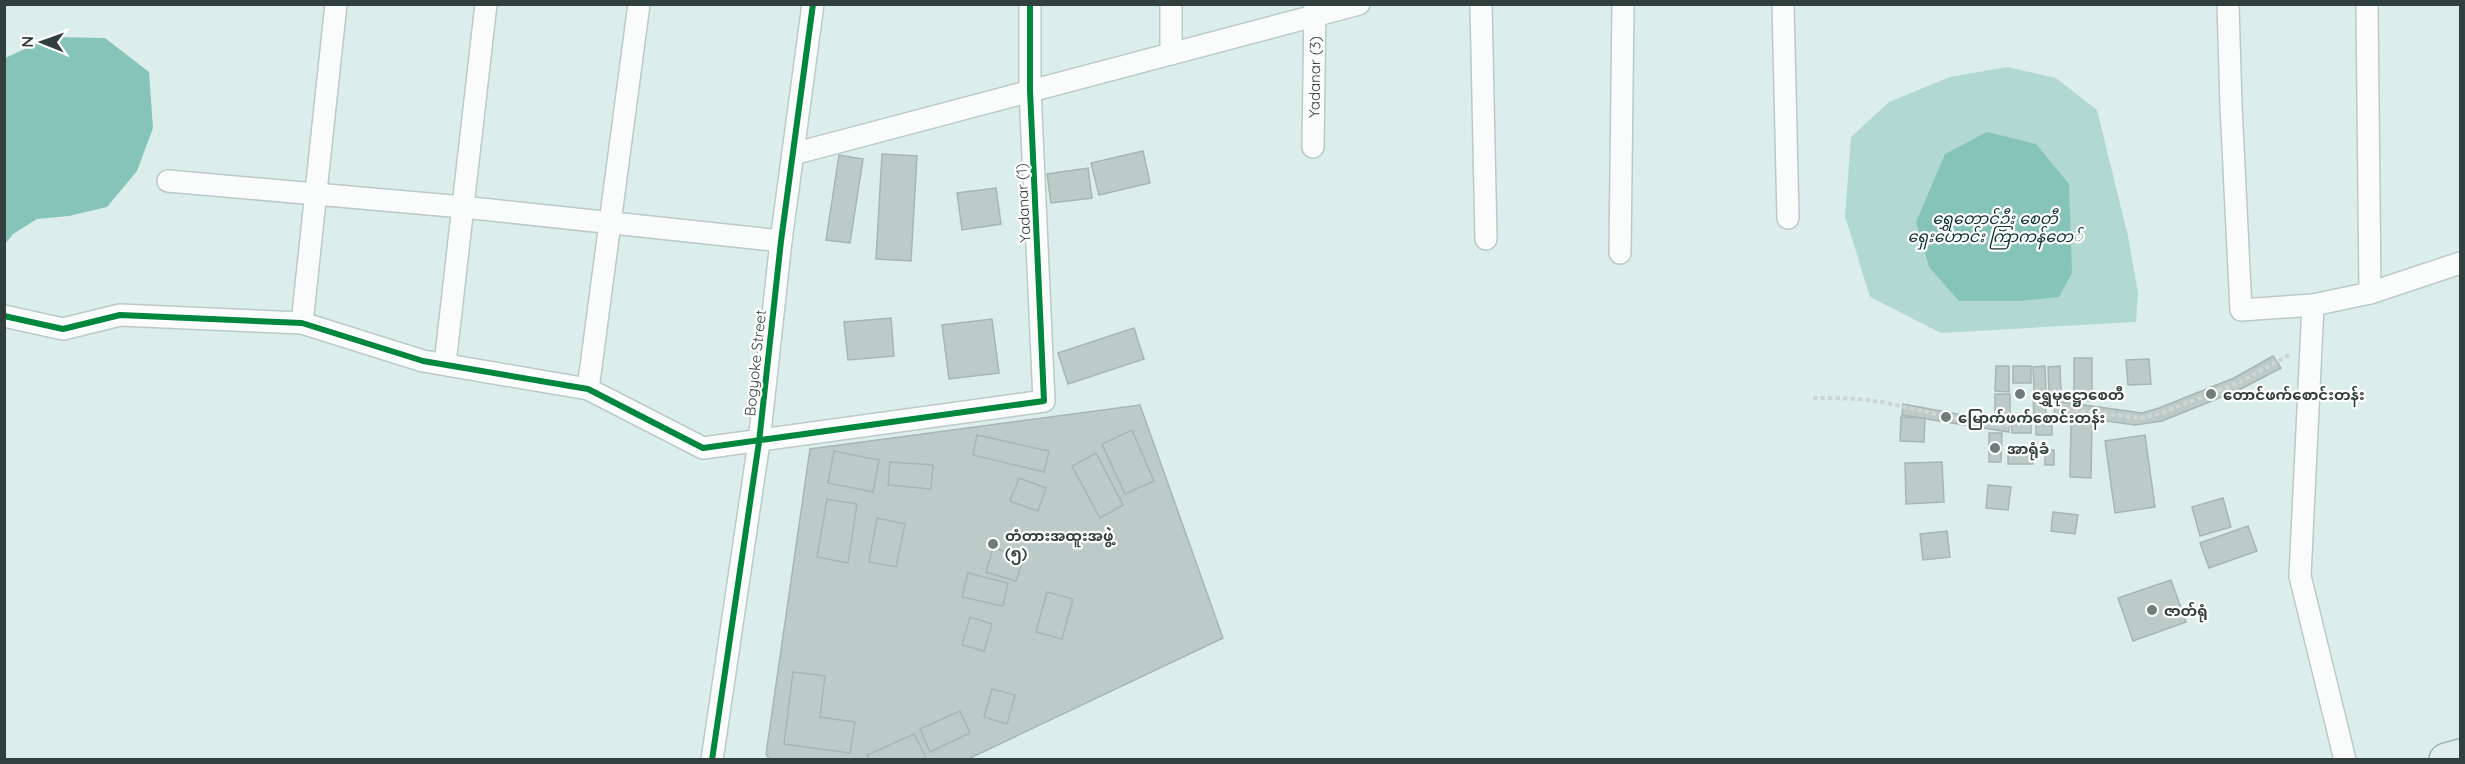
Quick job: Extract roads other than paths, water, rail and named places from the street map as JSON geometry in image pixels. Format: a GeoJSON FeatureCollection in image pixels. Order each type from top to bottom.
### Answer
{"type":"FeatureCollection","features":[{"type":"Feature","properties":{"kind":"main road"},"geometry":{"type":"LineString","coordinates":[[2446,759],[2460,756]]}},
{"type":"Feature","properties":{"kind":"street"},"geometry":{"type":"LineString","coordinates":[[302,323],[336,4]]}},
{"type":"Feature","properties":{"kind":"street"},"geometry":{"type":"LineString","coordinates":[[445,364],[486,4]]}},
{"type":"Feature","properties":{"kind":"street"},"geometry":{"type":"LineString","coordinates":[[588,389],[639,4]]}},
{"type":"Feature","properties":{"kind":"street","name":"Bogyoke Street"},"geometry":{"type":"LineString","coordinates":[[712,759],[759,442],[781,242],[813,4]]}},
{"type":"Feature","properties":{"kind":"street","name":"Yadanar (1)"},"geometry":{"type":"LineString","coordinates":[[759,442],[1044,401],[1030,90],[1030,4]]}},
{"type":"Feature","properties":{"kind":"street"},"geometry":{"type":"LineString","coordinates":[[1171,54],[1172,4]]}},
{"type":"Feature","properties":{"kind":"street"},"geometry":{"type":"LineString","coordinates":[[793,154],[1171,54],[1315,10],[1359,4]]}},
{"type":"Feature","properties":{"kind":"street"},"geometry":{"type":"LineString","coordinates":[[1481,4],[1486,239]]}},
{"type":"Feature","properties":{"kind":"street"},"geometry":{"type":"LineString","coordinates":[[1620,253],[1623,4]]}},
{"type":"Feature","properties":{"kind":"street"},"geometry":{"type":"LineString","coordinates":[[1783,4],[1788,218]]}},
{"type":"Feature","properties":{"kind":"street"},"geometry":{"type":"LineString","coordinates":[[2228,4],[2241,310],[2313,305],[2370,293],[2460,263]]}},
{"type":"Feature","properties":{"kind":"street"},"geometry":{"type":"LineString","coordinates":[[2367,4],[2370,293]]}},
{"type":"Feature","properties":{"kind":"street","name":"Yadanar (3)"},"geometry":{"type":"LineString","coordinates":[[1313,147],[1315,10]]}},
{"type":"Feature","properties":{"kind":"street"},"geometry":{"type":"LineString","coordinates":[[168,181],[463,207],[781,242]]}},
{"type":"Feature","properties":{"kind":"street"},"geometry":{"type":"LineString","coordinates":[[2313,305],[2300,576],[2346,759]]}},
{"type":"Feature","properties":{"kind":"street"},"geometry":{"type":"LineString","coordinates":[[4,315],[63,329],[120,315],[302,323],[423,361],[588,389],[703,448],[759,442]]}},
{"type":"Feature","properties":{"kind":"water"},"geometry":{"type":"Polygon","coordinates":[[[51,37],[105,38],[149,72],[153,128],[137,171],[107,207],[69,216],[37,219],[13,234],[5,244],[5,58],[51,37]]]}},
{"type":"Feature","properties":{"kind":"water","name":"ရွှေတောင်ဦး စေတီ ရှေး‌ဟောင်း ကြာကန်တေ်"},"geometry":{"type":"Polygon","coordinates":[[[1987,132],[2036,144],[2069,184],[2072,273],[2059,297],[2020,301],[1959,301],[1929,267],[1916,222],[1945,154],[1987,132]]]}},
{"type":"Feature","properties":{"kind":"place","name":"ရွှေမုဋ္ဌောစေတီ"},"geometry":{"type":"Point","coordinates":[2020,394]}},
{"type":"Feature","properties":{"kind":"place","name":"တောင်ဖက်စောင်းတန်း"},"geometry":{"type":"Point","coordinates":[2211,394]}},
{"type":"Feature","properties":{"kind":"place","name":"မြောက်ဖက်စောင်းတန်း"},"geometry":{"type":"Point","coordinates":[1946,417]}},
{"type":"Feature","properties":{"kind":"place","name":"အာရုံခံ"},"geometry":{"type":"Point","coordinates":[1995,448]}},
{"type":"Feature","properties":{"kind":"place","name":"တံတားအထူးအဖွဲ့ (၅)"},"geometry":{"type":"Point","coordinates":[993,544]}},
{"type":"Feature","properties":{"kind":"place","name":"ဇာတ်ရုံ"},"geometry":{"type":"Point","coordinates":[2152,610]}}]}
